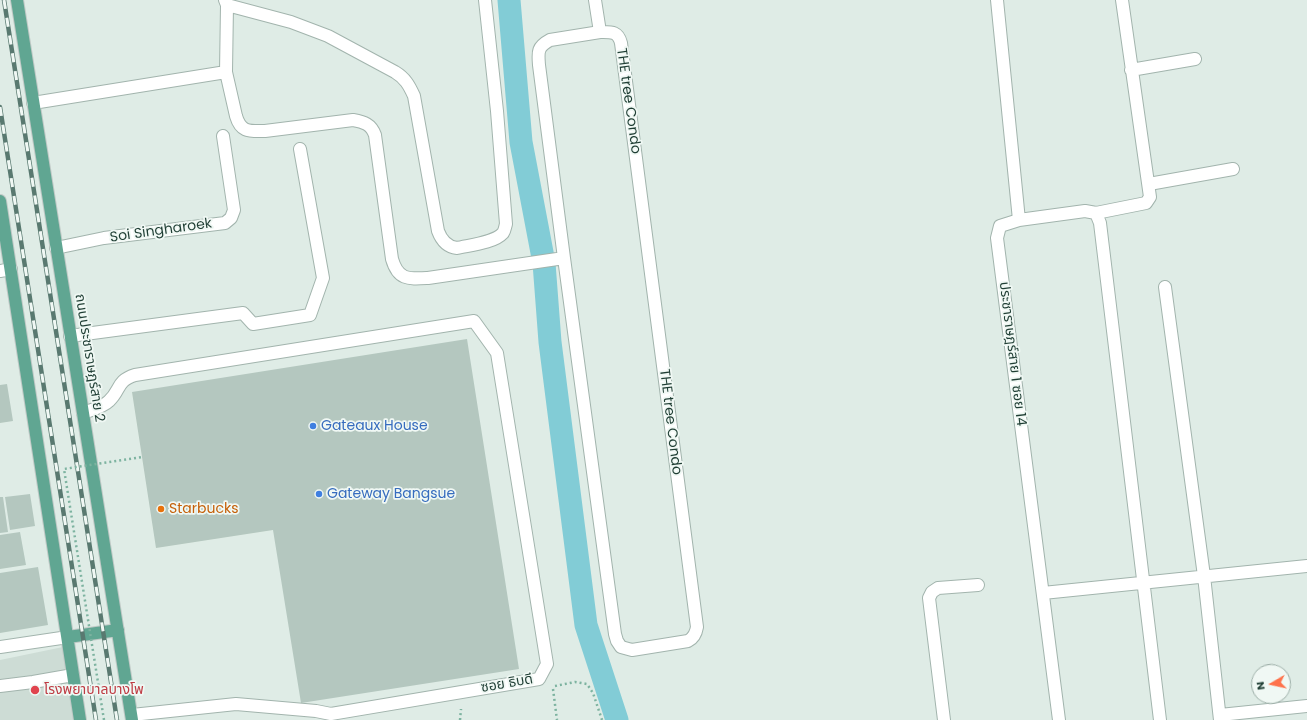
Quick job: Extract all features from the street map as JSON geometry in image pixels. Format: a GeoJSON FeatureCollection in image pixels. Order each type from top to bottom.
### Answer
{"type":"FeatureCollection","features":[{"type":"Feature","properties":{"kind":"main road","name":"ถนนประชาราษฎร์สาย 2"},"geometry":{"type":"LineString","coordinates":[[17,0],[132,718]]}},
{"type":"Feature","properties":{"kind":"main road"},"geometry":{"type":"LineString","coordinates":[[0,201],[6,270],[68,637],[80,720]]}},
{"type":"Feature","properties":{"kind":"main road"},"geometry":{"type":"LineString","coordinates":[[68,637],[118,630]]}},
{"type":"Feature","properties":{"kind":"street"},"geometry":{"type":"LineString","coordinates":[[485,0],[497,111],[506,224],[504,232],[499,237],[457,248],[444,241],[438,231],[414,96],[407,82],[402,77],[328,36],[291,22],[226,2],[226,72],[236,116],[238,122],[245,130],[253,131],[266,131],[353,120],[366,123],[370,126],[375,135],[392,259],[395,269],[401,276],[415,279],[428,278],[564,258]]}},
{"type":"Feature","properties":{"kind":"street"},"geometry":{"type":"LineString","coordinates":[[595,0],[600,32]]}},
{"type":"Feature","properties":{"kind":"street"},"geometry":{"type":"LineString","coordinates":[[997,0],[1019,220],[1086,211],[1096,213],[1146,203],[1150,197],[1122,0]]}},
{"type":"Feature","properties":{"kind":"street","name":"THE tree Condo"},"geometry":{"type":"LineString","coordinates":[[600,32],[615,33],[621,43],[697,627],[694,636],[688,641],[632,650],[621,647],[617,641],[564,258],[538,53],[541,46],[550,40],[600,32]]}},
{"type":"Feature","properties":{"kind":"street"},"geometry":{"type":"LineString","coordinates":[[1132,70],[1195,59]]}},
{"type":"Feature","properties":{"kind":"street"},"geometry":{"type":"LineString","coordinates":[[33,103],[226,72]]}},
{"type":"Feature","properties":{"kind":"street","name":"Soi Singharoek"},"geometry":{"type":"LineString","coordinates":[[56,248],[104,238],[225,222],[231,218],[234,210],[223,136]]}},
{"type":"Feature","properties":{"kind":"street"},"geometry":{"type":"LineString","coordinates":[[70,336],[243,313],[253,324],[310,315],[323,278],[300,149]]}},
{"type":"Feature","properties":{"kind":"street"},"geometry":{"type":"LineString","coordinates":[[1148,184],[1233,169]]}},
{"type":"Feature","properties":{"kind":"street"},"geometry":{"type":"LineString","coordinates":[[1096,213],[1100,222],[1160,720]]}},
{"type":"Feature","properties":{"kind":"street","name":"ประชาราษฎร์สาย 1 ซอย 14"},"geometry":{"type":"LineString","coordinates":[[1019,220],[1000,226],[997,238],[1059,720]]}},
{"type":"Feature","properties":{"kind":"street"},"geometry":{"type":"LineString","coordinates":[[1165,287],[1204,576],[1220,717],[1307,706]]}},
{"type":"Feature","properties":{"kind":"street","name":"ซอย ธิบดี"},"geometry":{"type":"LineString","coordinates":[[83,413],[105,404],[109,401],[121,382],[126,378],[135,375],[474,321],[497,352],[547,664],[539,679],[331,714],[316,711],[236,704],[132,718]]}},
{"type":"Feature","properties":{"kind":"street"},"geometry":{"type":"LineString","coordinates":[[1043,593],[1307,566]]}},
{"type":"Feature","properties":{"kind":"street"},"geometry":{"type":"LineString","coordinates":[[944,720],[929,598],[932,592],[938,588],[978,585]]}},
{"type":"Feature","properties":{"kind":"street"},"geometry":{"type":"LineString","coordinates":[[0,648],[68,637]]}},
{"type":"Feature","properties":{"kind":"street"},"geometry":{"type":"LineString","coordinates":[[0,686],[73,675]]}},
{"type":"Feature","properties":{"kind":"path"},"geometry":{"type":"LineString","coordinates":[[104,720],[64,469],[142,457]]}},
{"type":"Feature","properties":{"kind":"path"},"geometry":{"type":"LineString","coordinates":[[553,686],[557,720]]}},
{"type":"Feature","properties":{"kind":"shaded area","name":"โรงพยาบาลบางโพ"},"geometry":{"type":"Polygon","coordinates":[[[63,647],[74,720],[0,720],[0,660],[63,647]]]}},
{"type":"Feature","properties":{"kind":"building","name":"Gateway Bangsue"},"geometry":{"type":"Polygon","coordinates":[[[467,339],[519,669],[301,703],[273,530],[156,548],[132,392],[467,339]]]}},
{"type":"Feature","properties":{"kind":"building"},"geometry":{"type":"Polygon","coordinates":[[[7,384],[13,421],[0,423],[0,385],[7,384]]]}},
{"type":"Feature","properties":{"kind":"building"},"geometry":{"type":"Polygon","coordinates":[[[30,494],[35,526],[10,530],[5,497],[30,494]]]}},
{"type":"Feature","properties":{"kind":"building"},"geometry":{"type":"Polygon","coordinates":[[[0,497],[3,497],[8,532],[0,533],[0,497]]]}},
{"type":"Feature","properties":{"kind":"building"},"geometry":{"type":"Polygon","coordinates":[[[20,532],[26,565],[0,569],[0,535],[20,532]]]}},
{"type":"Feature","properties":{"kind":"building"},"geometry":{"type":"Polygon","coordinates":[[[38,567],[48,625],[0,633],[0,573],[38,567]]]}},
{"type":"Feature","properties":{"kind":"waterway"},"geometry":{"type":"LineString","coordinates":[[509,0],[521,142],[544,263],[550,342],[586,625],[617,720]]}},
{"type":"Feature","properties":{"kind":"railway"},"geometry":{"type":"LineString","coordinates":[[4,0],[117,720]]}},
{"type":"Feature","properties":{"kind":"railway"},"geometry":{"type":"LineString","coordinates":[[0,107],[96,720]]}},
{"type":"Feature","properties":{"kind":"place","name":"Gateaux House"},"geometry":{"type":"Point","coordinates":[313,426]}},
{"type":"Feature","properties":{"kind":"place","name":"Gateway Bangsue"},"geometry":{"type":"Point","coordinates":[319,494]}},
{"type":"Feature","properties":{"kind":"place","name":"Starbucks"},"geometry":{"type":"Point","coordinates":[161,509]}},
{"type":"Feature","properties":{"kind":"place","name":"โรงพยาบาลบางโพ"},"geometry":{"type":"Point","coordinates":[35,690]}}]}
